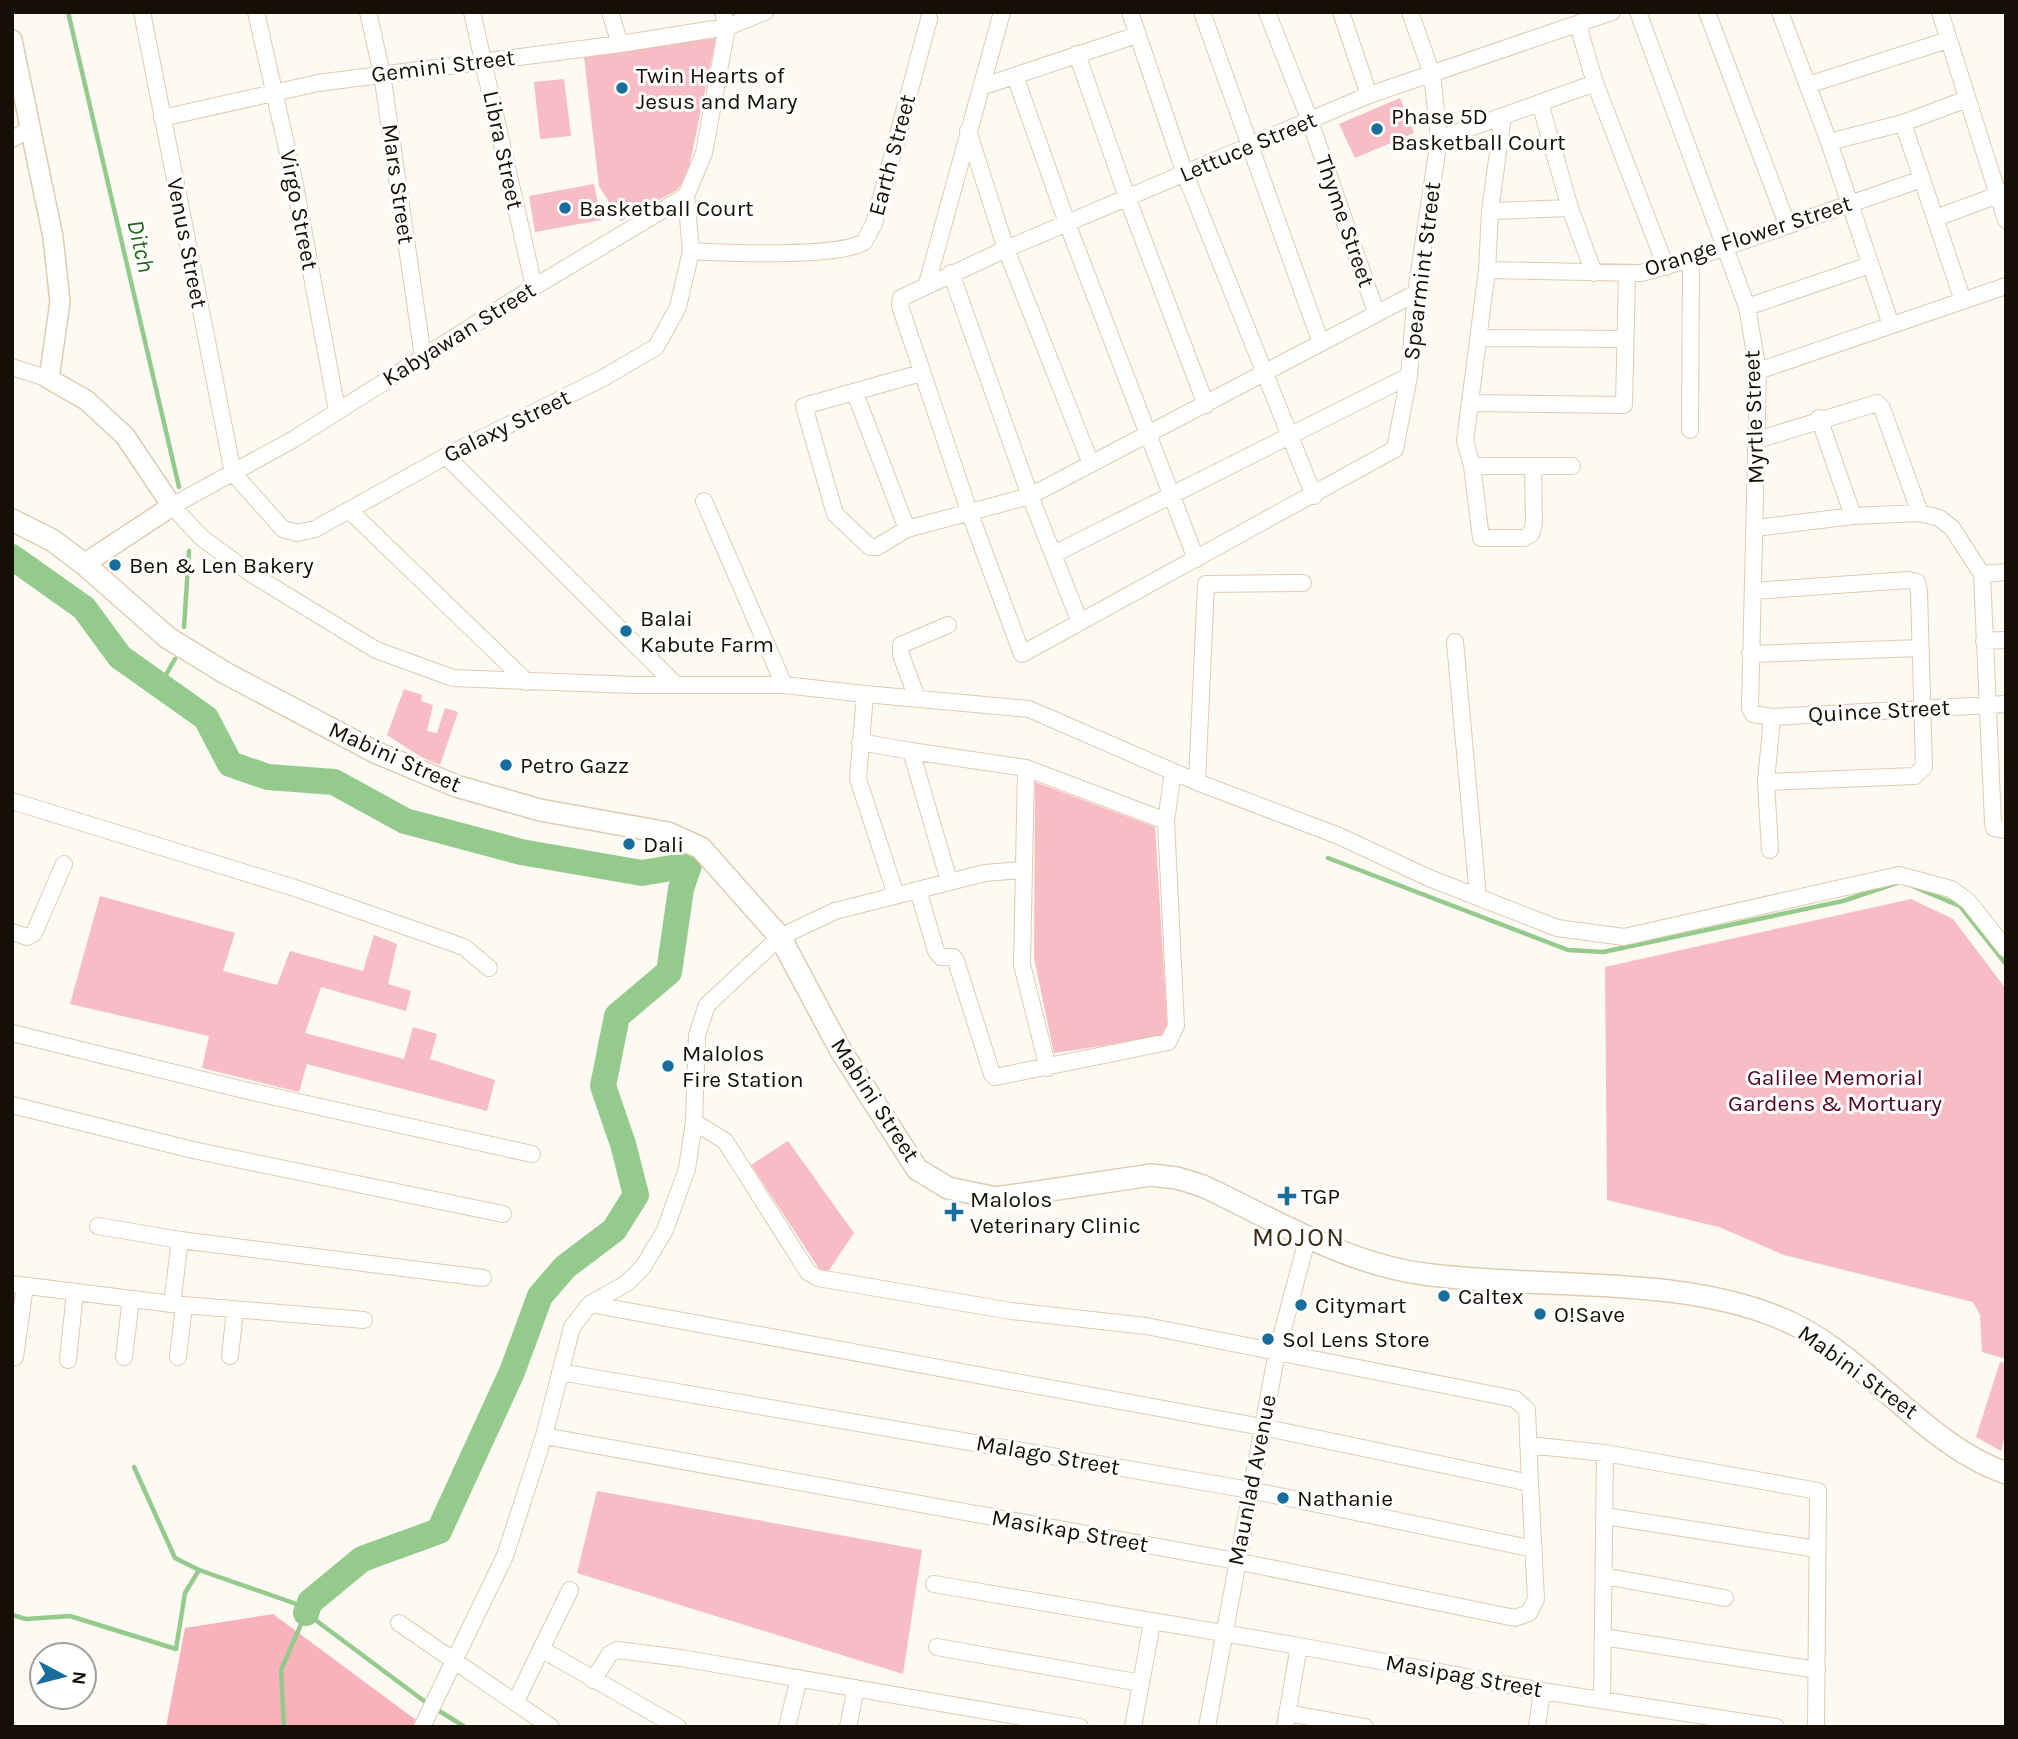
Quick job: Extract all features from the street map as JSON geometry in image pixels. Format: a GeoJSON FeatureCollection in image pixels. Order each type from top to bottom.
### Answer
{"type":"FeatureCollection","features":[{"type":"Feature","properties":{"kind":"main road","name":"Mabini Street"},"geometry":{"type":"LineString","coordinates":[[12,520],[52,540],[84,564],[168,638],[227,674],[375,752],[442,781],[540,810],[635,826],[687,839],[712,856],[780,937],[841,1051],[917,1169],[947,1188],[996,1198],[1151,1175],[1177,1178],[1203,1186],[1369,1262],[1420,1274],[1722,1298],[1782,1318],[1835,1349],[1956,1448],[2006,1473]]}},
{"type":"Feature","properties":{"kind":"street","name":"Venus Street"},"geometry":{"type":"LineString","coordinates":[[142,12],[233,473]]}},
{"type":"Feature","properties":{"kind":"street","name":"Virgo Street"},"geometry":{"type":"LineString","coordinates":[[256,12],[275,93],[337,410]]}},
{"type":"Feature","properties":{"kind":"street","name":"Mars Street"},"geometry":{"type":"LineString","coordinates":[[368,12],[382,74],[423,357]]}},
{"type":"Feature","properties":{"kind":"street","name":"Libra Street"},"geometry":{"type":"LineString","coordinates":[[472,12],[534,287]]}},
{"type":"Feature","properties":{"kind":"street"},"geometry":{"type":"LineString","coordinates":[[610,12],[620,44]]}},
{"type":"Feature","properties":{"kind":"street","name":"Gemini Street"},"geometry":{"type":"LineString","coordinates":[[162,118],[275,93],[382,74],[620,44],[765,12]]}},
{"type":"Feature","properties":{"kind":"street"},"geometry":{"type":"LineString","coordinates":[[927,284],[1002,12]]}},
{"type":"Feature","properties":{"kind":"street"},"geometry":{"type":"LineString","coordinates":[[1130,12],[1185,174],[1265,371],[1291,435],[1314,496],[1022,654],[969,511],[920,373],[804,406],[835,513],[870,547],[877,547],[907,529],[969,511],[1030,496],[1148,437],[1265,371],[1416,293]]}},
{"type":"Feature","properties":{"kind":"street"},"geometry":{"type":"LineString","coordinates":[[1202,12],[1321,343]]}},
{"type":"Feature","properties":{"kind":"street","name":"Thyme Street"},"geometry":{"type":"LineString","coordinates":[[1267,12],[1310,121],[1376,312]]}},
{"type":"Feature","properties":{"kind":"street"},"geometry":{"type":"LineString","coordinates":[[1340,12],[1369,95]]}},
{"type":"Feature","properties":{"kind":"street","name":"Spearmint Street"},"geometry":{"type":"LineString","coordinates":[[1314,496],[1395,449],[1409,376],[1416,293],[1439,139],[1432,74],[1411,12]]}},
{"type":"Feature","properties":{"kind":"street","name":"Lettuce Street"},"geometry":{"type":"LineString","coordinates":[[920,373],[900,306],[904,295],[1006,248],[1369,95],[1612,12]]}},
{"type":"Feature","properties":{"kind":"street","name":"Myrtle Street"},"geometry":{"type":"LineString","coordinates":[[1638,12],[1726,246],[1746,307],[1758,371],[1756,528],[1750,654],[1750,708],[1753,714]]}},
{"type":"Feature","properties":{"kind":"street"},"geometry":{"type":"LineString","coordinates":[[1707,12],[1787,224]]}},
{"type":"Feature","properties":{"kind":"street"},"geometry":{"type":"LineString","coordinates":[[1780,12],[1829,142],[1891,325]]}},
{"type":"Feature","properties":{"kind":"street"},"geometry":{"type":"LineString","coordinates":[[1940,12],[2002,194],[2006,220]]}},
{"type":"Feature","properties":{"kind":"street"},"geometry":{"type":"LineString","coordinates":[[686,196],[704,153],[725,19]]}},
{"type":"Feature","properties":{"kind":"street","name":"Earth Street"},"geometry":{"type":"LineString","coordinates":[[691,251],[746,253],[848,249],[864,242],[874,224],[929,19]]}},
{"type":"Feature","properties":{"kind":"street"},"geometry":{"type":"LineString","coordinates":[[1578,25],[1595,83],[1666,267]]}},
{"type":"Feature","properties":{"kind":"street"},"geometry":{"type":"LineString","coordinates":[[981,87],[1137,34]]}},
{"type":"Feature","properties":{"kind":"street"},"geometry":{"type":"LineString","coordinates":[[12,40],[21,135],[53,237],[60,302],[49,379]]}},
{"type":"Feature","properties":{"kind":"street"},"geometry":{"type":"LineString","coordinates":[[1808,85],[1948,40]]}},
{"type":"Feature","properties":{"kind":"street"},"geometry":{"type":"LineString","coordinates":[[1077,54],[1127,197],[1206,405]]}},
{"type":"Feature","properties":{"kind":"street"},"geometry":{"type":"LineString","coordinates":[[1015,76],[1067,223],[1196,559]]}},
{"type":"Feature","properties":{"kind":"street"},"geometry":{"type":"LineString","coordinates":[[1439,139],[1595,83]]}},
{"type":"Feature","properties":{"kind":"street"},"geometry":{"type":"LineString","coordinates":[[1829,142],[1903,122],[1968,99]]}},
{"type":"Feature","properties":{"kind":"street"},"geometry":{"type":"LineString","coordinates":[[1540,103],[1570,208],[1594,273]]}},
{"type":"Feature","properties":{"kind":"street"},"geometry":{"type":"LineString","coordinates":[[1503,116],[1465,441],[1472,466],[1478,531],[1481,538],[1524,538],[1531,534],[1534,523],[1533,466]]}},
{"type":"Feature","properties":{"kind":"street"},"geometry":{"type":"LineString","coordinates":[[1903,122],[1963,301]]}},
{"type":"Feature","properties":{"kind":"street"},"geometry":{"type":"LineString","coordinates":[[968,131],[1006,248],[1091,464]]}},
{"type":"Feature","properties":{"kind":"street","name":"Orange Flower Street"},"geometry":{"type":"LineString","coordinates":[[1487,270],[1627,274],[1666,267],[1922,179]]}},
{"type":"Feature","properties":{"kind":"street"},"geometry":{"type":"LineString","coordinates":[[1936,218],[2002,194]]}},
{"type":"Feature","properties":{"kind":"street","name":"Galaxy Street"},"geometry":{"type":"LineString","coordinates":[[233,473],[283,529],[297,533],[315,529],[446,456],[603,378],[656,347],[678,307],[691,251],[686,196]]}},
{"type":"Feature","properties":{"kind":"street","name":"Kabyawan Street"},"geometry":{"type":"LineString","coordinates":[[84,564],[172,506],[233,473],[686,196]]}},
{"type":"Feature","properties":{"kind":"street"},"geometry":{"type":"LineString","coordinates":[[1490,211],[1570,208]]}},
{"type":"Feature","properties":{"kind":"street"},"geometry":{"type":"LineString","coordinates":[[1690,259],[1690,430]]}},
{"type":"Feature","properties":{"kind":"street"},"geometry":{"type":"LineString","coordinates":[[1746,307],[1870,265]]}},
{"type":"Feature","properties":{"kind":"street"},"geometry":{"type":"LineString","coordinates":[[951,273],[1030,496],[1079,621]]}},
{"type":"Feature","properties":{"kind":"street"},"geometry":{"type":"LineString","coordinates":[[1470,403],[1625,405],[1627,274]]}},
{"type":"Feature","properties":{"kind":"street"},"geometry":{"type":"LineString","coordinates":[[1758,371],[2006,286]]}},
{"type":"Feature","properties":{"kind":"street"},"geometry":{"type":"LineString","coordinates":[[1478,338],[1625,339]]}},
{"type":"Feature","properties":{"kind":"street"},"geometry":{"type":"LineString","coordinates":[[12,367],[49,379],[86,400],[125,436],[172,506],[202,538],[250,573],[376,650],[453,678],[527,682],[783,685],[1029,709],[1197,782],[1339,836],[1478,897],[1557,928],[1624,937],[1899,875],[1951,890],[1968,901],[2006,949]]}},
{"type":"Feature","properties":{"kind":"street"},"geometry":{"type":"LineString","coordinates":[[1054,554],[1409,376]]}},
{"type":"Feature","properties":{"kind":"street"},"geometry":{"type":"LineString","coordinates":[[855,393],[907,529]]}},
{"type":"Feature","properties":{"kind":"street"},"geometry":{"type":"LineString","coordinates":[[1757,440],[1819,418],[1877,403],[1882,408],[1920,513]]}},
{"type":"Feature","properties":{"kind":"street"},"geometry":{"type":"LineString","coordinates":[[1819,418],[1853,516]]}},
{"type":"Feature","properties":{"kind":"street"},"geometry":{"type":"LineString","coordinates":[[446,456],[674,683]]}},
{"type":"Feature","properties":{"kind":"street"},"geometry":{"type":"LineString","coordinates":[[1472,466],[1572,466]]}},
{"type":"Feature","properties":{"kind":"street"},"geometry":{"type":"LineString","coordinates":[[704,501],[783,685]]}},
{"type":"Feature","properties":{"kind":"street"},"geometry":{"type":"LineString","coordinates":[[349,510],[527,682]]}},
{"type":"Feature","properties":{"kind":"street"},"geometry":{"type":"LineString","coordinates":[[1756,528],[1853,516],[1920,513],[1946,522],[1982,574],[1989,771],[2000,829]]}},
{"type":"Feature","properties":{"kind":"street"},"geometry":{"type":"LineString","coordinates":[[1982,574],[2006,572]]}},
{"type":"Feature","properties":{"kind":"street"},"geometry":{"type":"LineString","coordinates":[[1754,592],[1917,582],[1921,648],[1922,773],[1915,776],[1766,782]]}},
{"type":"Feature","properties":{"kind":"street"},"geometry":{"type":"LineString","coordinates":[[1197,782],[1206,584],[1303,583]]}},
{"type":"Feature","properties":{"kind":"street"},"geometry":{"type":"LineString","coordinates":[[917,698],[901,655],[901,645],[948,625]]}},
{"type":"Feature","properties":{"kind":"street"},"geometry":{"type":"LineString","coordinates":[[1984,641],[2006,639]]}},
{"type":"Feature","properties":{"kind":"street"},"geometry":{"type":"LineString","coordinates":[[1455,642],[1478,897]]}},
{"type":"Feature","properties":{"kind":"street"},"geometry":{"type":"LineString","coordinates":[[1750,654],[1921,648]]}},
{"type":"Feature","properties":{"kind":"street"},"geometry":{"type":"LineString","coordinates":[[865,694],[858,779],[896,895]]}},
{"type":"Feature","properties":{"kind":"street","name":"Quince Street"},"geometry":{"type":"LineString","coordinates":[[1753,714],[1772,717],[2006,704]]}},
{"type":"Feature","properties":{"kind":"street"},"geometry":{"type":"LineString","coordinates":[[1770,850],[1766,782],[1772,717]]}},
{"type":"Feature","properties":{"kind":"street"},"geometry":{"type":"LineString","coordinates":[[860,742],[1026,768],[1166,821]]}},
{"type":"Feature","properties":{"kind":"street"},"geometry":{"type":"LineString","coordinates":[[911,751],[949,881]]}},
{"type":"Feature","properties":{"kind":"street"},"geometry":{"type":"LineString","coordinates":[[1026,768],[1022,870],[1023,965],[1048,1068]]}},
{"type":"Feature","properties":{"kind":"street"},"geometry":{"type":"LineString","coordinates":[[1989,771],[2006,769]]}},
{"type":"Feature","properties":{"kind":"street"},"geometry":{"type":"LineString","coordinates":[[918,890],[936,951],[941,957],[953,957],[956,961],[992,1074],[1000,1078],[1168,1042],[1175,1033],[1166,821],[1173,772]]}},
{"type":"Feature","properties":{"kind":"street"},"geometry":{"type":"LineString","coordinates":[[12,801],[299,889],[464,947],[489,968]]}},
{"type":"Feature","properties":{"kind":"street"},"geometry":{"type":"LineString","coordinates":[[12,932],[27,937],[34,933],[64,864]]}},
{"type":"Feature","properties":{"kind":"street"},"geometry":{"type":"LineString","coordinates":[[422,1727],[505,1556],[544,1436],[572,1327],[590,1304],[627,1283],[643,1267],[665,1230],[687,1169],[694,1122],[697,1035],[702,1014],[712,998],[780,937],[835,911],[985,873],[1022,870]]}},
{"type":"Feature","properties":{"kind":"street"},"geometry":{"type":"LineString","coordinates":[[12,1033],[244,1090],[532,1154]]}},
{"type":"Feature","properties":{"kind":"street"},"geometry":{"type":"LineString","coordinates":[[12,1105],[193,1150],[503,1214]]}},
{"type":"Feature","properties":{"kind":"street","name":"Masikap Street"},"geometry":{"type":"LineString","coordinates":[[544,1436],[1236,1561],[1515,1618],[1530,1613],[1536,1600],[1527,1410],[1515,1399],[1146,1326],[1011,1311],[818,1278],[808,1272],[724,1141],[694,1122]]}},
{"type":"Feature","properties":{"kind":"street"},"geometry":{"type":"LineString","coordinates":[[98,1226],[180,1240],[483,1278]]}},
{"type":"Feature","properties":{"kind":"street","name":"Maunlad Avenue"},"geometry":{"type":"LineString","coordinates":[[1207,1727],[1277,1352],[1308,1236]]}},
{"type":"Feature","properties":{"kind":"street"},"geometry":{"type":"LineString","coordinates":[[178,1357],[180,1240]]}},
{"type":"Feature","properties":{"kind":"street"},"geometry":{"type":"LineString","coordinates":[[15,1357],[19,1285],[178,1305],[364,1320]]}},
{"type":"Feature","properties":{"kind":"street"},"geometry":{"type":"LineString","coordinates":[[68,1360],[75,1292]]}},
{"type":"Feature","properties":{"kind":"street"},"geometry":{"type":"LineString","coordinates":[[124,1357],[131,1299]]}},
{"type":"Feature","properties":{"kind":"street"},"geometry":{"type":"LineString","coordinates":[[590,1304],[1262,1427],[1530,1483]]}},
{"type":"Feature","properties":{"kind":"street"},"geometry":{"type":"LineString","coordinates":[[230,1356],[234,1310]]}},
{"type":"Feature","properties":{"kind":"street","name":"Malago Street"},"geometry":{"type":"LineString","coordinates":[[560,1372],[1250,1490],[1534,1549]]}},
{"type":"Feature","properties":{"kind":"street"},"geometry":{"type":"LineString","coordinates":[[1528,1445],[1605,1453],[1814,1488],[1820,1495],[1816,1727]]}},
{"type":"Feature","properties":{"kind":"street"},"geometry":{"type":"LineString","coordinates":[[1602,1699],[1605,1453]]}},
{"type":"Feature","properties":{"kind":"street"},"geometry":{"type":"LineString","coordinates":[[1605,1516],[1817,1549]]}},
{"type":"Feature","properties":{"kind":"street"},"geometry":{"type":"LineString","coordinates":[[1604,1576],[1725,1598]]}},
{"type":"Feature","properties":{"kind":"street","name":"Masipag Street"},"geometry":{"type":"LineString","coordinates":[[934,1584],[1299,1646],[1542,1691],[1776,1727]]}},
{"type":"Feature","properties":{"kind":"street"},"geometry":{"type":"LineString","coordinates":[[515,1703],[570,1590]]}},
{"type":"Feature","properties":{"kind":"street"},"geometry":{"type":"LineString","coordinates":[[399,1623],[551,1727]]}},
{"type":"Feature","properties":{"kind":"street"},"geometry":{"type":"LineString","coordinates":[[1133,1727],[1152,1623]]}},
{"type":"Feature","properties":{"kind":"street"},"geometry":{"type":"LineString","coordinates":[[1603,1637],[1816,1670]]}},
{"type":"Feature","properties":{"kind":"street"},"geometry":{"type":"LineString","coordinates":[[1299,1646],[1286,1720],[1365,1727]]}},
{"type":"Feature","properties":{"kind":"street"},"geometry":{"type":"LineString","coordinates":[[937,1647],[1141,1683]]}},
{"type":"Feature","properties":{"kind":"street"},"geometry":{"type":"LineString","coordinates":[[541,1649],[678,1727]]}},
{"type":"Feature","properties":{"kind":"street"},"geometry":{"type":"LineString","coordinates":[[593,1680],[610,1654],[617,1650],[799,1678],[1080,1727]]}},
{"type":"Feature","properties":{"kind":"street"},"geometry":{"type":"LineString","coordinates":[[787,1727],[799,1678]]}},
{"type":"Feature","properties":{"kind":"street"},"geometry":{"type":"LineString","coordinates":[[848,1727],[856,1688]]}},
{"type":"Feature","properties":{"kind":"street"},"geometry":{"type":"LineString","coordinates":[[1537,1727],[1542,1691]]}},
{"type":"Feature","properties":{"kind":"green space"},"geometry":{"type":"Polygon","coordinates":[[[716,38],[687,177],[677,190],[621,221],[599,186],[584,57],[716,38]]]}},
{"type":"Feature","properties":{"kind":"green space"},"geometry":{"type":"Polygon","coordinates":[[[564,79],[571,136],[540,139],[534,82],[564,79]]]}},
{"type":"Feature","properties":{"kind":"green space","name":"Phase 5D Basketball Court"},"geometry":{"type":"Polygon","coordinates":[[[1400,98],[1414,133],[1355,158],[1339,124],[1400,98]]]}},
{"type":"Feature","properties":{"kind":"green space","name":"Basketball Court"},"geometry":{"type":"Polygon","coordinates":[[[594,184],[601,220],[535,232],[529,196],[594,184]]]}},
{"type":"Feature","properties":{"kind":"green space"},"geometry":{"type":"Polygon","coordinates":[[[404,689],[422,695],[421,701],[433,705],[427,731],[437,733],[445,708],[458,712],[440,765],[421,757],[387,735],[404,689]]]}},
{"type":"Feature","properties":{"kind":"green space"},"geometry":{"type":"Polygon","coordinates":[[[1035,782],[1155,827],[1168,1036],[1054,1053],[1034,958],[1035,782]]]}},
{"type":"Feature","properties":{"kind":"green space"},"geometry":{"type":"Polygon","coordinates":[[[100,896],[235,933],[223,971],[277,985],[290,951],[363,971],[374,935],[397,944],[388,984],[411,991],[406,1011],[321,987],[305,1033],[404,1059],[413,1027],[437,1034],[430,1059],[495,1080],[487,1111],[307,1064],[299,1092],[202,1068],[209,1036],[70,1004],[100,896]]]}},
{"type":"Feature","properties":{"kind":"green space","name":"Galilee Memorial Gardens & Mortuary"},"geometry":{"type":"Polygon","coordinates":[[[1911,899],[1953,919],[2006,989],[2006,1359],[1982,1352],[1980,1315],[1973,1302],[1784,1255],[1719,1227],[1607,1200],[1605,967],[1911,899]]]}},
{"type":"Feature","properties":{"kind":"green space"},"geometry":{"type":"Polygon","coordinates":[[[788,1141],[854,1233],[827,1273],[820,1270],[751,1165],[788,1141]]]}},
{"type":"Feature","properties":{"kind":"green space"},"geometry":{"type":"Polygon","coordinates":[[[2000,1362],[2006,1363],[2006,1430],[2001,1451],[1976,1437],[2000,1362]]]}},
{"type":"Feature","properties":{"kind":"green space"},"geometry":{"type":"Polygon","coordinates":[[[597,1491],[922,1550],[903,1674],[577,1573],[597,1491]]]}},
{"type":"Feature","properties":{"kind":"shaded area"},"geometry":{"type":"Polygon","coordinates":[[[273,1614],[427,1727],[166,1727],[185,1628],[273,1614]]]}},
{"type":"Feature","properties":{"kind":"waterway","name":"Ditch"},"geometry":{"type":"LineString","coordinates":[[68,12],[179,487]]}},
{"type":"Feature","properties":{"kind":"waterway","name":"Ditch"},"geometry":{"type":"LineString","coordinates":[[184,627],[189,551]]}},
{"type":"Feature","properties":{"kind":"waterway"},"geometry":{"type":"LineString","coordinates":[[12,557],[84,608],[120,657],[206,718],[230,764],[268,777],[334,782],[405,821],[521,852],[642,873],[689,865],[681,889],[669,972],[617,1016],[603,1086],[623,1144],[636,1195],[614,1230],[565,1267],[540,1296],[512,1372],[439,1531],[362,1559],[310,1602],[306,1613]]}},
{"type":"Feature","properties":{"kind":"waterway","name":"Ditch"},"geometry":{"type":"LineString","coordinates":[[160,685],[175,659]]}},
{"type":"Feature","properties":{"kind":"waterway"},"geometry":{"type":"LineString","coordinates":[[1328,858],[1568,950],[1603,952],[1843,901],[1897,883]]}},
{"type":"Feature","properties":{"kind":"waterway"},"geometry":{"type":"LineString","coordinates":[[1912,886],[1960,906],[2006,964]]}},
{"type":"Feature","properties":{"kind":"waterway"},"geometry":{"type":"LineString","coordinates":[[134,1467],[175,1558],[199,1570]]}},
{"type":"Feature","properties":{"kind":"waterway"},"geometry":{"type":"LineString","coordinates":[[12,1615],[26,1619],[70,1616],[176,1649],[185,1593],[199,1570],[308,1608]]}},
{"type":"Feature","properties":{"kind":"waterway"},"geometry":{"type":"LineString","coordinates":[[284,1727],[281,1670],[306,1613],[428,1704]]}},
{"type":"Feature","properties":{"kind":"waterway"},"geometry":{"type":"LineString","coordinates":[[436,1709],[465,1727]]}},
{"type":"Feature","properties":{"kind":"place","name":"Twin Hearts of Jesus and Mary"},"geometry":{"type":"Point","coordinates":[622,88]}},
{"type":"Feature","properties":{"kind":"place","name":"Phase 5D Basketball Court"},"geometry":{"type":"Point","coordinates":[1377,129]}},
{"type":"Feature","properties":{"kind":"place","name":"Basketball Court"},"geometry":{"type":"Point","coordinates":[565,208]}},
{"type":"Feature","properties":{"kind":"place","name":"Ben & Len Bakery"},"geometry":{"type":"Point","coordinates":[115,565]}},
{"type":"Feature","properties":{"kind":"place","name":"Balai Kabute Farm"},"geometry":{"type":"Point","coordinates":[626,631]}},
{"type":"Feature","properties":{"kind":"place","name":"Petro Gazz"},"geometry":{"type":"Point","coordinates":[506,765]}},
{"type":"Feature","properties":{"kind":"place","name":"Dali"},"geometry":{"type":"Point","coordinates":[629,844]}},
{"type":"Feature","properties":{"kind":"place","name":"Malolos Fire Station"},"geometry":{"type":"Point","coordinates":[668,1066]}},
{"type":"Feature","properties":{"kind":"place","name":"TGP"},"geometry":{"type":"Point","coordinates":[1287,1196]}},
{"type":"Feature","properties":{"kind":"place","name":"Malolos Veterinary Clinic"},"geometry":{"type":"Point","coordinates":[954,1212]}},
{"type":"Feature","properties":{"kind":"place","name":"Caltex"},"geometry":{"type":"Point","coordinates":[1444,1296]}},
{"type":"Feature","properties":{"kind":"place","name":"Citymart"},"geometry":{"type":"Point","coordinates":[1301,1305]}},
{"type":"Feature","properties":{"kind":"place","name":"O!Save"},"geometry":{"type":"Point","coordinates":[1540,1314]}},
{"type":"Feature","properties":{"kind":"place","name":"Sol Lens Store"},"geometry":{"type":"Point","coordinates":[1268,1339]}},
{"type":"Feature","properties":{"kind":"place","name":"Nathanie"},"geometry":{"type":"Point","coordinates":[1283,1498]}},
{"type":"Feature","properties":{"kind":"district","name":"MOJON"},"geometry":{"type":"Point","coordinates":[1299,1237]}}]}
